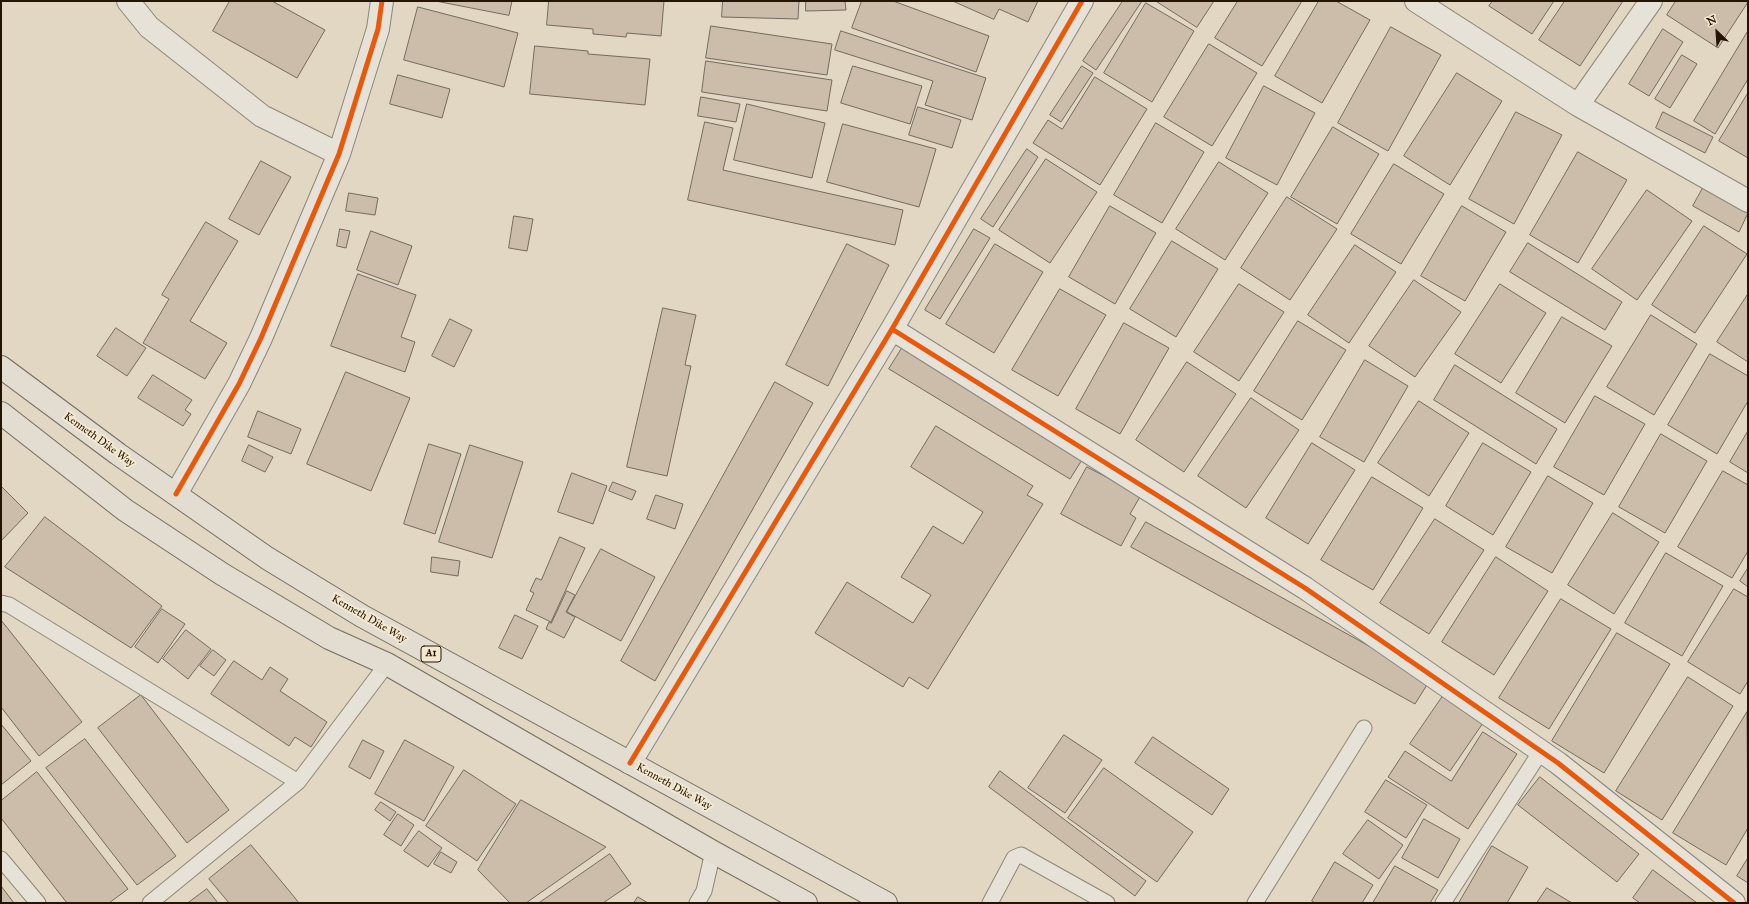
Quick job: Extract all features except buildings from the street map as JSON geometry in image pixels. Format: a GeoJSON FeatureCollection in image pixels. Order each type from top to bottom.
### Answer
{"type":"FeatureCollection","features":[{"type":"Feature","properties":{"kind":"highway","name":"Kenneth Dike Way"},"geometry":{"type":"LineString","coordinates":[[1,366],[118,454],[267,558],[362,616],[886,903]]}},
{"type":"Feature","properties":{"kind":"highway"},"geometry":{"type":"LineString","coordinates":[[1,413],[125,510],[222,574],[329,638],[387,664],[713,852],[806,903]]}},
{"type":"Feature","properties":{"kind":"street"},"geometry":{"type":"LineString","coordinates":[[128,1],[149,27],[262,116],[339,154]]}},
{"type":"Feature","properties":{"kind":"street"},"geometry":{"type":"LineString","coordinates":[[176,494],[239,384],[261,338],[339,154],[378,29],[382,1]]}},
{"type":"Feature","properties":{"kind":"street"},"geometry":{"type":"LineString","coordinates":[[630,763],[892,329],[1082,1]]}},
{"type":"Feature","properties":{"kind":"street"},"geometry":{"type":"LineString","coordinates":[[1416,1],[1578,105],[1748,201]]}},
{"type":"Feature","properties":{"kind":"street"},"geometry":{"type":"LineString","coordinates":[[1578,105],[1651,1]]}},
{"type":"Feature","properties":{"kind":"street"},"geometry":{"type":"LineString","coordinates":[[892,329],[1305,588],[1541,751],[1734,903]]}},
{"type":"Feature","properties":{"kind":"lane"},"geometry":{"type":"LineString","coordinates":[[1,603],[9,605],[298,782]]}},
{"type":"Feature","properties":{"kind":"lane"},"geometry":{"type":"LineString","coordinates":[[150,903],[298,782],[387,664]]}},
{"type":"Feature","properties":{"kind":"lane"},"geometry":{"type":"LineString","coordinates":[[1254,903],[1364,728]]}},
{"type":"Feature","properties":{"kind":"lane"},"geometry":{"type":"LineString","coordinates":[[1443,903],[1541,751]]}},
{"type":"Feature","properties":{"kind":"lane"},"geometry":{"type":"LineString","coordinates":[[697,903],[704,891],[713,852]]}},
{"type":"Feature","properties":{"kind":"lane"},"geometry":{"type":"LineString","coordinates":[[990,903],[1014,858],[1021,855],[1107,903]]}},
{"type":"Feature","properties":{"kind":"lane"},"geometry":{"type":"LineString","coordinates":[[1,859],[38,903]]}},
{"type":"Feature","properties":{"kind":"cycle path"},"geometry":{"type":"LineString","coordinates":[[176,494],[239,384],[261,338],[339,154],[378,29],[382,1]]}},
{"type":"Feature","properties":{"kind":"cycle path"},"geometry":{"type":"LineString","coordinates":[[630,763],[892,329],[1082,1]]}},
{"type":"Feature","properties":{"kind":"cycle path"},"geometry":{"type":"LineString","coordinates":[[892,329],[1305,588],[1558,763],[1734,903]]}}]}
